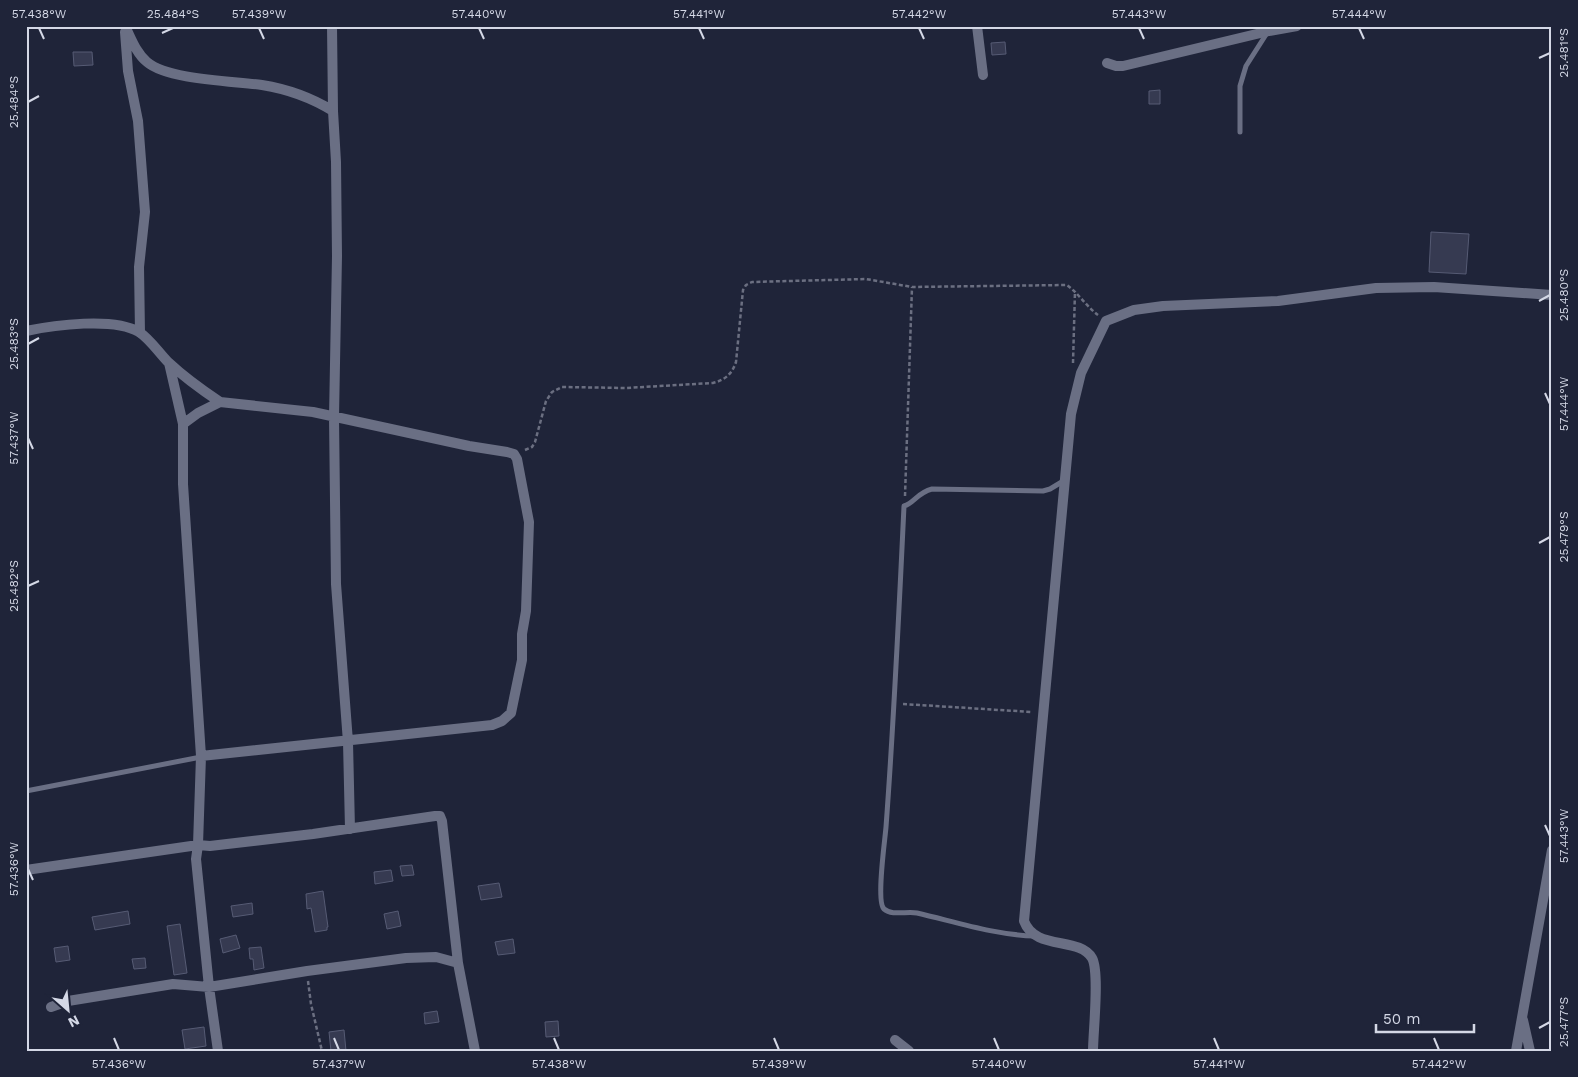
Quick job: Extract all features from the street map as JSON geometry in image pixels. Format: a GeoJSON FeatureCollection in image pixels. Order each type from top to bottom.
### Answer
{"type":"FeatureCollection","features":[{"type":"Feature","properties":{"kind":"street"},"geometry":{"type":"LineString","coordinates":[[125,26],[146,62],[158,69],[214,80],[262,85],[320,102],[333,111]]}},
{"type":"Feature","properties":{"kind":"street"},"geometry":{"type":"LineString","coordinates":[[125,26],[128,71],[138,121],[145,212],[140,268],[140,332]]}},
{"type":"Feature","properties":{"kind":"street"},"geometry":{"type":"LineString","coordinates":[[332,26],[337,247],[334,417],[336,584],[348,742],[350,829]]}},
{"type":"Feature","properties":{"kind":"street"},"geometry":{"type":"LineString","coordinates":[[977,26],[983,75]]}},
{"type":"Feature","properties":{"kind":"street"},"geometry":{"type":"LineString","coordinates":[[1107,63],[1124,66],[1297,26]]}},
{"type":"Feature","properties":{"kind":"street"},"geometry":{"type":"LineString","coordinates":[[1093,1051],[1095,985],[1093,960],[1087,952],[1079,948],[1036,936],[1026,927],[1024,921],[1071,414],[1081,372],[1106,320],[1134,310],[1163,306],[1278,301],[1376,288],[1434,287],[1552,295]]}},
{"type":"Feature","properties":{"kind":"street"},"geometry":{"type":"LineString","coordinates":[[26,331],[57,325],[122,325],[140,332],[169,363],[220,402],[314,412],[469,446],[507,452],[514,454],[517,459],[529,522],[526,611],[522,634],[522,660],[511,713],[502,721],[492,725],[348,742],[201,756]]}},
{"type":"Feature","properties":{"kind":"street"},"geometry":{"type":"LineString","coordinates":[[169,363],[183,424],[183,484],[201,756],[196,859],[209,987],[218,1051]]}},
{"type":"Feature","properties":{"kind":"street"},"geometry":{"type":"LineString","coordinates":[[183,424],[198,413],[220,402]]}},
{"type":"Feature","properties":{"kind":"street"},"geometry":{"type":"LineString","coordinates":[[26,870],[198,845],[210,846],[440,816],[458,963],[475,1051]]}},
{"type":"Feature","properties":{"kind":"street"},"geometry":{"type":"LineString","coordinates":[[1516,1051],[1552,850]]}},
{"type":"Feature","properties":{"kind":"street"},"geometry":{"type":"LineString","coordinates":[[51,1007],[68,1001],[172,984],[209,987],[307,971],[406,958],[436,957],[458,963]]}},
{"type":"Feature","properties":{"kind":"street"},"geometry":{"type":"LineString","coordinates":[[1522,1010],[1530,1051]]}},
{"type":"Feature","properties":{"kind":"street"},"geometry":{"type":"LineString","coordinates":[[895,1040],[909,1051]]}},
{"type":"Feature","properties":{"kind":"lane"},"geometry":{"type":"LineString","coordinates":[[1240,132],[1240,86],[1246,66],[1269,31]]}},
{"type":"Feature","properties":{"kind":"lane"},"geometry":{"type":"LineString","coordinates":[[1036,936],[1015,935],[962,925],[915,913],[892,912],[884,910],[881,905],[880,884],[894,704],[904,506],[910,504],[920,494],[932,489],[1043,491],[1065,480]]}},
{"type":"Feature","properties":{"kind":"lane"},"geometry":{"type":"LineString","coordinates":[[26,791],[201,756]]}},
{"type":"Feature","properties":{"kind":"path"},"geometry":{"type":"LineString","coordinates":[[514,454],[532,447],[546,401],[552,392],[562,387],[636,387],[713,383],[722,380],[733,370],[736,362],[743,290],[746,285],[752,282],[866,279],[912,287],[1067,285],[1075,291],[1088,308],[1106,320]]}},
{"type":"Feature","properties":{"kind":"path"},"geometry":{"type":"LineString","coordinates":[[904,506],[912,287]]}},
{"type":"Feature","properties":{"kind":"path"},"geometry":{"type":"LineString","coordinates":[[1072,367],[1075,291]]}},
{"type":"Feature","properties":{"kind":"path"},"geometry":{"type":"LineString","coordinates":[[894,704],[1044,712]]}},
{"type":"Feature","properties":{"kind":"path"},"geometry":{"type":"LineString","coordinates":[[307,971],[311,1004],[322,1051]]}},
{"type":"Feature","properties":{"kind":"building"},"geometry":{"type":"Polygon","coordinates":[[[1005,42],[1006,54],[992,55],[991,43],[1005,42]]]}},
{"type":"Feature","properties":{"kind":"building"},"geometry":{"type":"Polygon","coordinates":[[[73,52],[92,52],[93,65],[74,66],[73,52]]]}},
{"type":"Feature","properties":{"kind":"building"},"geometry":{"type":"Polygon","coordinates":[[[1160,90],[1160,104],[1149,104],[1149,91],[1160,90]]]}},
{"type":"Feature","properties":{"kind":"building"},"geometry":{"type":"Polygon","coordinates":[[[1431,232],[1469,234],[1466,274],[1429,272],[1431,232]]]}},
{"type":"Feature","properties":{"kind":"building"},"geometry":{"type":"Polygon","coordinates":[[[412,865],[414,875],[402,876],[400,866],[412,865]]]}},
{"type":"Feature","properties":{"kind":"building"},"geometry":{"type":"Polygon","coordinates":[[[391,870],[393,881],[375,884],[374,872],[391,870]]]}},
{"type":"Feature","properties":{"kind":"building"},"geometry":{"type":"Polygon","coordinates":[[[499,883],[502,897],[481,900],[478,886],[499,883]]]}},
{"type":"Feature","properties":{"kind":"building"},"geometry":{"type":"Polygon","coordinates":[[[323,891],[328,927],[327,930],[315,932],[311,908],[307,909],[306,894],[323,891]]]}},
{"type":"Feature","properties":{"kind":"building"},"geometry":{"type":"Polygon","coordinates":[[[252,903],[253,914],[233,917],[231,906],[252,903]]]}},
{"type":"Feature","properties":{"kind":"building"},"geometry":{"type":"Polygon","coordinates":[[[128,911],[130,924],[95,930],[92,917],[128,911]]]}},
{"type":"Feature","properties":{"kind":"building"},"geometry":{"type":"Polygon","coordinates":[[[398,911],[401,926],[387,929],[384,914],[398,911]]]}},
{"type":"Feature","properties":{"kind":"building"},"geometry":{"type":"Polygon","coordinates":[[[180,924],[187,973],[174,975],[167,926],[180,924]]]}},
{"type":"Feature","properties":{"kind":"building"},"geometry":{"type":"Polygon","coordinates":[[[236,935],[240,948],[223,953],[220,939],[236,935]]]}},
{"type":"Feature","properties":{"kind":"building"},"geometry":{"type":"Polygon","coordinates":[[[513,939],[515,953],[498,955],[495,942],[513,939]]]}},
{"type":"Feature","properties":{"kind":"building"},"geometry":{"type":"Polygon","coordinates":[[[68,946],[70,960],[56,962],[54,948],[68,946]]]}},
{"type":"Feature","properties":{"kind":"building"},"geometry":{"type":"Polygon","coordinates":[[[261,947],[264,968],[254,970],[249,948],[261,947]]]}},
{"type":"Feature","properties":{"kind":"building"},"geometry":{"type":"Polygon","coordinates":[[[145,958],[146,968],[134,969],[132,959],[145,958]]]}},
{"type":"Feature","properties":{"kind":"building"},"geometry":{"type":"Polygon","coordinates":[[[437,1011],[439,1022],[425,1024],[424,1013],[437,1011]]]}},
{"type":"Feature","properties":{"kind":"building"},"geometry":{"type":"Polygon","coordinates":[[[558,1021],[559,1036],[546,1037],[545,1022],[558,1021]]]}},
{"type":"Feature","properties":{"kind":"building"},"geometry":{"type":"Polygon","coordinates":[[[204,1027],[206,1046],[185,1049],[182,1030],[204,1027]]]}},
{"type":"Feature","properties":{"kind":"building"},"geometry":{"type":"Polygon","coordinates":[[[344,1030],[346,1051],[331,1051],[329,1032],[344,1030]]]}}]}
